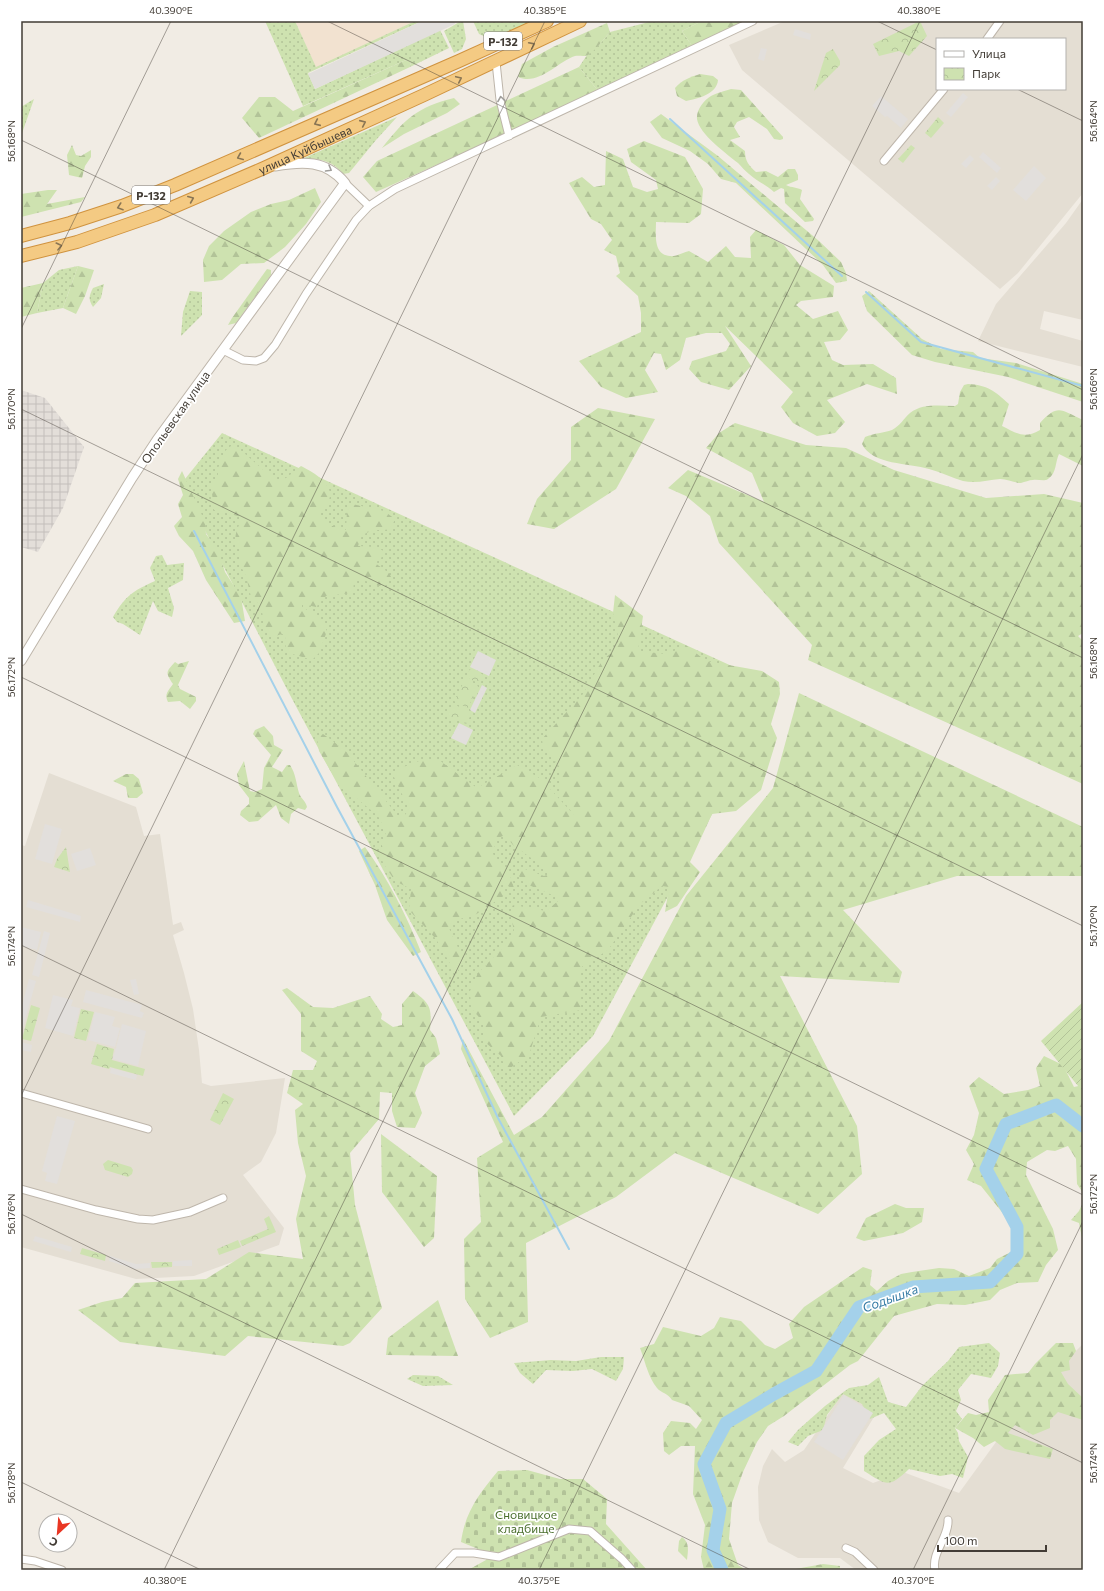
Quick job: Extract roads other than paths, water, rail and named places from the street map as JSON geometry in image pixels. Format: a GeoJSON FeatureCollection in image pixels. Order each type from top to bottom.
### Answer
{"type":"FeatureCollection","features":[{"type":"Feature","properties":{"kind":"highway","name":"улица Куйбышева"},"geometry":{"type":"LineString","coordinates":[[21,236],[70,223],[122,206],[176,185],[547,21]]}},
{"type":"Feature","properties":{"kind":"highway","name":"улица Куйбышева"},"geometry":{"type":"LineString","coordinates":[[21,256],[77,242],[155,215],[264,168],[496,62],[580,21]]}},
{"type":"Feature","properties":{"kind":"street"},"geometry":{"type":"LineString","coordinates":[[223,350],[243,360],[256,361],[264,358],[275,345],[306,294],[356,220],[369,206],[394,189],[753,21]]}},
{"type":"Feature","properties":{"kind":"street"},"geometry":{"type":"LineString","coordinates":[[988,38],[1000,21]]}},
{"type":"Feature","properties":{"kind":"street"},"geometry":{"type":"LineString","coordinates":[[496,62],[500,100],[509,136]]}},
{"type":"Feature","properties":{"kind":"street"},"geometry":{"type":"LineString","coordinates":[[884,161],[943,90]]}},
{"type":"Feature","properties":{"kind":"street"},"geometry":{"type":"LineString","coordinates":[[264,168],[284,164],[316,164],[327,167],[338,175],[369,206]]}},
{"type":"Feature","properties":{"kind":"street","name":"Опольевская улица"},"geometry":{"type":"LineString","coordinates":[[21,661],[132,478],[161,435],[345,183]]}},
{"type":"Feature","properties":{"kind":"street"},"geometry":{"type":"LineString","coordinates":[[21,1093],[148,1129]]}},
{"type":"Feature","properties":{"kind":"street"},"geometry":{"type":"LineString","coordinates":[[21,1189],[104,1212],[138,1219],[153,1220],[190,1212],[223,1198]]}},
{"type":"Feature","properties":{"kind":"street"},"geometry":{"type":"LineString","coordinates":[[935,1570],[934,1562],[944,1536],[948,1520]]}},
{"type":"Feature","properties":{"kind":"street"},"geometry":{"type":"LineString","coordinates":[[439,1570],[455,1553],[474,1553],[499,1557],[569,1529],[590,1531],[622,1559],[632,1570]]}},
{"type":"Feature","properties":{"kind":"street"},"geometry":{"type":"LineString","coordinates":[[846,1548],[856,1552],[874,1570]]}},
{"type":"Feature","properties":{"kind":"street"},"geometry":{"type":"LineString","coordinates":[[21,1559],[62,1570]]}},
{"type":"Feature","properties":{"kind":"waterway"},"geometry":{"type":"LineString","coordinates":[[670,119],[842,276]]}},
{"type":"Feature","properties":{"kind":"waterway"},"geometry":{"type":"LineString","coordinates":[[866,292],[921,342],[1083,386]]}},
{"type":"Feature","properties":{"kind":"waterway"},"geometry":{"type":"LineString","coordinates":[[194,531],[337,807],[452,1019],[498,1118],[569,1249]]}},
{"type":"Feature","properties":{"kind":"waterway","name":"Содышка"},"geometry":{"type":"LineString","coordinates":[[722,1570],[713,1550],[720,1509],[704,1464],[726,1423],[816,1371],[859,1307],[913,1287],[990,1282],[1017,1254],[1017,1227],[986,1169],[1006,1124],[1056,1105],[1083,1126]]}},
{"type":"Feature","properties":{"kind":"park label","name":"Сновицкое кладбище"},"geometry":{"type":"Point","coordinates":[526,1521]}}]}
